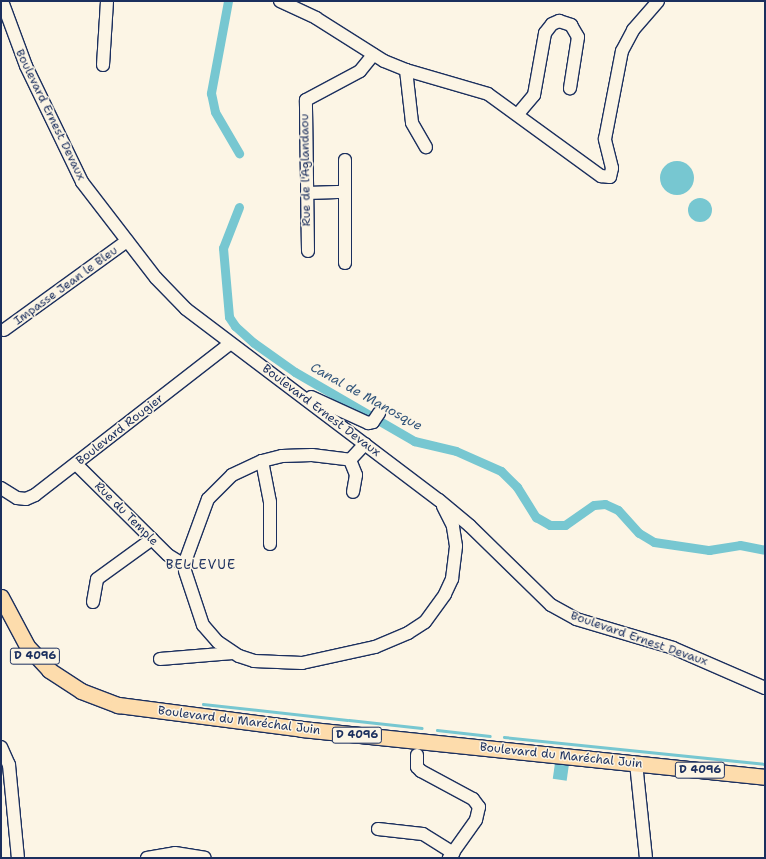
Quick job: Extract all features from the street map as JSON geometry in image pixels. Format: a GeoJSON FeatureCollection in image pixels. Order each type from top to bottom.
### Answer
{"type":"FeatureCollection","features":[{"type":"Feature","properties":{"kind":"main road","name":"Boulevard du Maréchal Juin"},"geometry":{"type":"LineString","coordinates":[[1,597],[27,646],[49,670],[82,691],[118,705],[302,729],[765,777]]}},
{"type":"Feature","properties":{"kind":"street","name":"Boulevard Ernest Devaux"},"geometry":{"type":"LineString","coordinates":[[2,1],[26,66],[59,138],[82,182],[102,211],[171,294],[230,344],[306,398],[439,500],[470,526],[545,600],[567,615],[622,635],[673,648],[765,688]]}},
{"type":"Feature","properties":{"kind":"street"},"geometry":{"type":"LineString","coordinates":[[103,65],[107,1]]}},
{"type":"Feature","properties":{"kind":"street"},"geometry":{"type":"LineString","coordinates":[[280,1],[316,18],[373,55],[406,70],[483,91],[518,114],[600,176],[613,180],[612,168],[605,139],[622,51],[633,30],[658,1]]}},
{"type":"Feature","properties":{"kind":"street"},"geometry":{"type":"LineString","coordinates":[[518,114],[534,95],[545,33],[552,24],[559,21],[571,25],[578,36],[570,88]]}},
{"type":"Feature","properties":{"kind":"street","name":"Rue de l'Aglandaou"},"geometry":{"type":"LineString","coordinates":[[308,251],[306,193],[306,100],[360,71],[373,55]]}},
{"type":"Feature","properties":{"kind":"street"},"geometry":{"type":"LineString","coordinates":[[406,70],[412,123],[426,147]]}},
{"type":"Feature","properties":{"kind":"street"},"geometry":{"type":"LineString","coordinates":[[344,263],[345,160]]}},
{"type":"Feature","properties":{"kind":"street"},"geometry":{"type":"LineString","coordinates":[[306,193],[345,192]]}},
{"type":"Feature","properties":{"kind":"street","name":"Impasse Jean le Bleu"},"geometry":{"type":"LineString","coordinates":[[4,330],[127,241]]}},
{"type":"Feature","properties":{"kind":"street","name":"Boulevard Rougier"},"geometry":{"type":"LineString","coordinates":[[2,490],[17,498],[29,498],[76,464],[230,344]]}},
{"type":"Feature","properties":{"kind":"street"},"geometry":{"type":"LineString","coordinates":[[306,398],[318,399],[366,423],[376,417]]}},
{"type":"Feature","properties":{"kind":"street"},"geometry":{"type":"LineString","coordinates":[[350,460],[365,444]]}},
{"type":"Feature","properties":{"kind":"street"},"geometry":{"type":"LineString","coordinates":[[233,654],[203,625],[183,564],[204,508],[215,490],[240,471],[262,461],[301,455],[350,460]]}},
{"type":"Feature","properties":{"kind":"street"},"geometry":{"type":"LineString","coordinates":[[350,460],[356,474],[352,492]]}},
{"type":"Feature","properties":{"kind":"street"},"geometry":{"type":"LineString","coordinates":[[262,461],[270,502],[270,544]]}},
{"type":"Feature","properties":{"kind":"street","name":"Rue du Temple"},"geometry":{"type":"LineString","coordinates":[[76,464],[152,539],[183,564]]}},
{"type":"Feature","properties":{"kind":"street"},"geometry":{"type":"LineString","coordinates":[[160,659],[233,654],[254,661],[302,663],[375,647],[408,633],[425,622],[445,594],[452,579],[456,554],[453,526],[439,500]]}},
{"type":"Feature","properties":{"kind":"street"},"geometry":{"type":"LineString","coordinates":[[93,602],[97,579],[152,539]]}},
{"type":"Feature","properties":{"kind":"street"},"geometry":{"type":"LineString","coordinates":[[1,747],[8,765],[18,858]]}},
{"type":"Feature","properties":{"kind":"street"},"geometry":{"type":"LineString","coordinates":[[378,829],[423,834],[451,855],[476,820],[479,807],[473,799],[421,771],[417,767],[417,755]]}},
{"type":"Feature","properties":{"kind":"street"},"geometry":{"type":"LineString","coordinates":[[636,763],[646,858]]}},
{"type":"Feature","properties":{"kind":"street"},"geometry":{"type":"LineString","coordinates":[[147,858],[175,853],[210,858]]}},
{"type":"Feature","properties":{"kind":"water"},"geometry":{"type":"Polygon","coordinates":[[[674,161],[680,161],[684,162],[691,168],[694,178],[693,185],[687,192],[680,195],[674,195],[670,194],[663,188],[660,181],[660,175],[661,171],[667,164],[674,161]]]}},
{"type":"Feature","properties":{"kind":"water"},"geometry":{"type":"Polygon","coordinates":[[[695,198],[705,198],[712,205],[712,215],[705,222],[695,222],[688,215],[688,205],[695,198]]]}},
{"type":"Feature","properties":{"kind":"water"},"geometry":{"type":"Polygon","coordinates":[[[555,763],[569,765],[567,781],[553,779],[555,763]]]}},
{"type":"Feature","properties":{"kind":"waterway","name":"Canal de Manosque"},"geometry":{"type":"LineString","coordinates":[[228,1],[211,93],[215,112],[239,153]]}},
{"type":"Feature","properties":{"kind":"waterway","name":"Canal de Manosque"},"geometry":{"type":"LineString","coordinates":[[239,207],[223,248],[229,317],[235,326],[254,343],[295,372],[414,441],[456,451],[501,471],[517,487],[536,517],[550,525],[565,525],[594,505],[605,504],[618,510],[639,533],[654,542],[709,550],[740,545],[765,550]]}},
{"type":"Feature","properties":{"kind":"waterway"},"geometry":{"type":"LineString","coordinates":[[203,704],[347,720]]}},
{"type":"Feature","properties":{"kind":"waterway"},"geometry":{"type":"LineString","coordinates":[[349,720],[422,728]]}},
{"type":"Feature","properties":{"kind":"waterway"},"geometry":{"type":"LineString","coordinates":[[437,730],[490,736]]}},
{"type":"Feature","properties":{"kind":"waterway"},"geometry":{"type":"LineString","coordinates":[[504,737],[765,764]]}},
{"type":"Feature","properties":{"kind":"district","name":"BELLEVUE"},"geometry":{"type":"Point","coordinates":[201,565]}}]}
